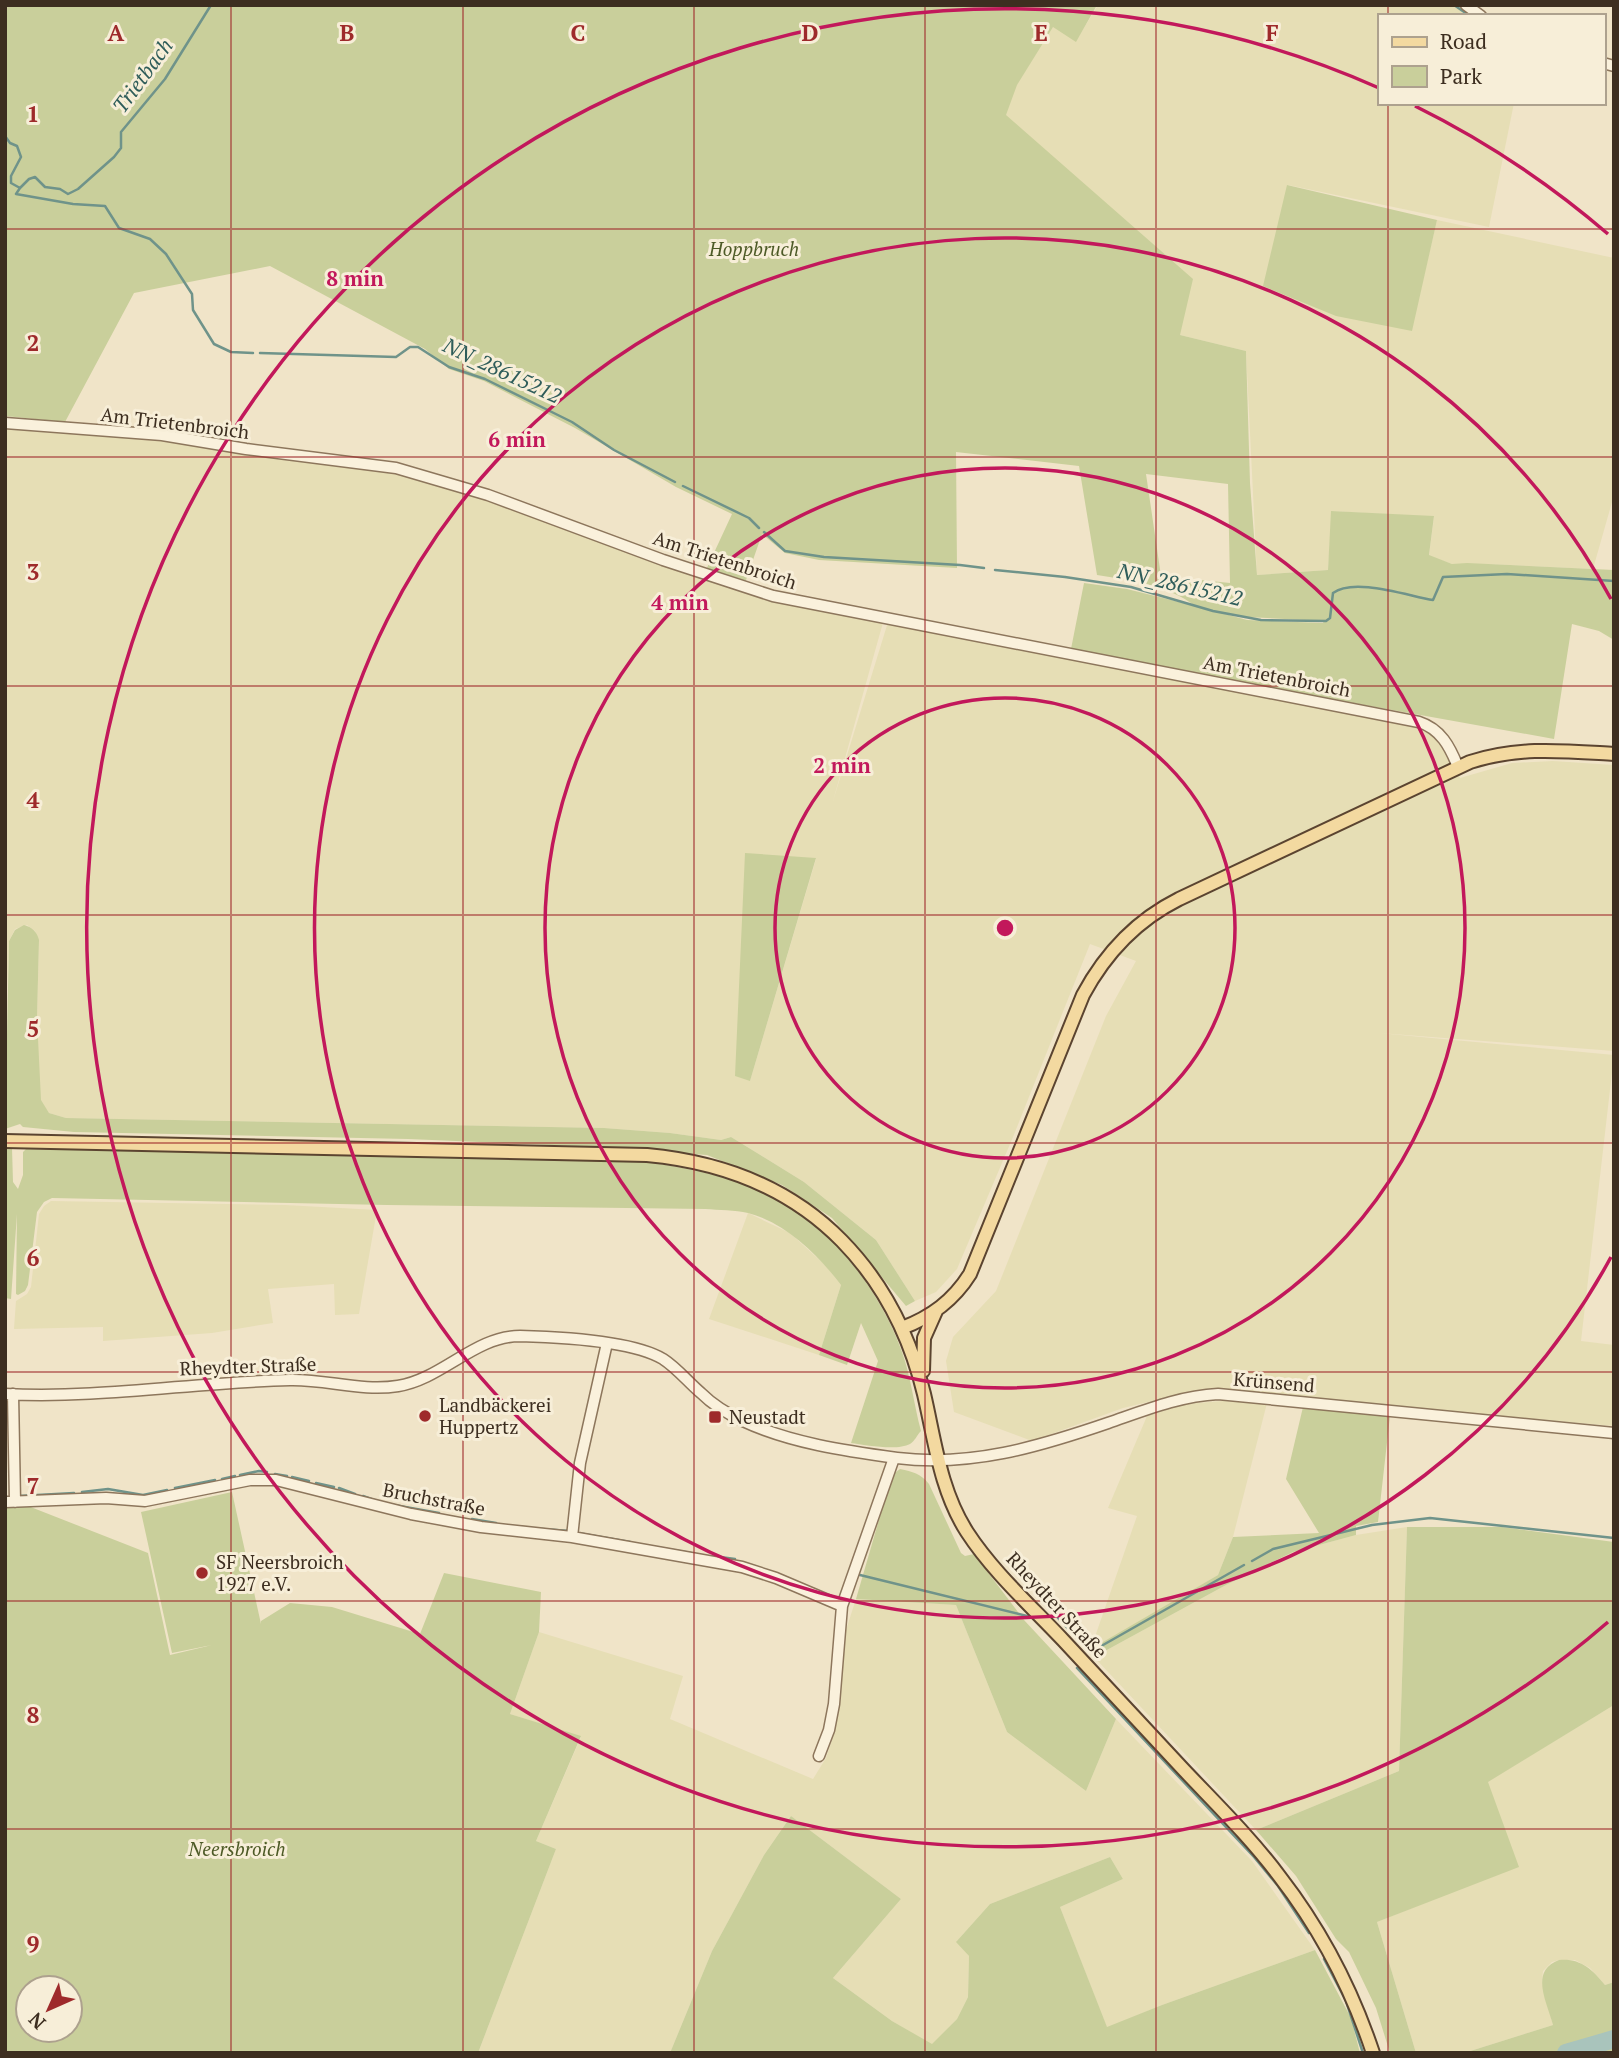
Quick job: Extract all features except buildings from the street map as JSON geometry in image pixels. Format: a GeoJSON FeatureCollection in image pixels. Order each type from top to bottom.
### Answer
{"type":"FeatureCollection","features":[{"type":"Feature","properties":{"kind":"main road"},"geometry":{"type":"LineString","coordinates":[[902,1328],[936,1311],[961,1288],[974,1267],[1083,995],[1101,964],[1123,939],[1155,912],[1458,767],[1493,755],[1521,750],[1614,754]]}},
{"type":"Feature","properties":{"kind":"main road"},"geometry":{"type":"LineString","coordinates":[[5,1141],[631,1154],[701,1162],[723,1168],[767,1186],[792,1200],[842,1241],[868,1272],[887,1299],[914,1359],[938,1461]]}},
{"type":"Feature","properties":{"kind":"main road"},"geometry":{"type":"LineString","coordinates":[[924,1396],[923,1343],[936,1311]]}},
{"type":"Feature","properties":{"kind":"main road","name":"Rheydter Straße"},"geometry":{"type":"LineString","coordinates":[[938,1461],[953,1507],[984,1555],[1234,1823],[1287,1885],[1340,1972],[1359,2013],[1373,2053]]}},
{"type":"Feature","properties":{"kind":"street","name":"Am Trietenbroich"},"geometry":{"type":"LineString","coordinates":[[5,423],[162,435],[246,449],[370,463],[408,471],[488,495],[674,564],[773,596],[1419,722],[1433,729],[1445,740],[1458,767]]}},
{"type":"Feature","properties":{"kind":"street","name":"Rheydter Straße"},"geometry":{"type":"LineString","coordinates":[[9,1394],[96,1394],[292,1380],[388,1387],[421,1379],[504,1337],[537,1337],[607,1343],[660,1358],[710,1401],[753,1425],[797,1440],[894,1458],[938,1461]]}},
{"type":"Feature","properties":{"kind":"street"},"geometry":{"type":"LineString","coordinates":[[572,1537],[580,1463],[607,1343]]}},
{"type":"Feature","properties":{"kind":"street","name":"Bruchstraße"},"geometry":{"type":"LineString","coordinates":[[9,1394],[10,1502],[106,1498],[145,1501],[250,1480],[269,1480],[309,1487],[411,1514],[481,1527],[572,1537],[751,1569],[842,1606]]}},
{"type":"Feature","properties":{"kind":"street","name":"Krünsend"},"geometry":{"type":"LineString","coordinates":[[938,1461],[992,1456],[1030,1448],[1170,1402],[1218,1394],[1614,1433]]}},
{"type":"Feature","properties":{"kind":"street"},"geometry":{"type":"LineString","coordinates":[[819,1756],[829,1730],[834,1704],[842,1606],[894,1458]]}},
{"type":"Feature","properties":{"kind":"shaded area"},"geometry":{"type":"Polygon","coordinates":[[[1098,5],[1459,5],[1471,14],[1378,14],[1378,105],[1514,105],[1489,227],[1288,185],[1411,331],[1437,220],[1614,258],[1614,495],[1593,569],[1452,564],[1429,556],[1434,517],[1332,511],[1328,570],[1257,575],[1246,351],[1180,335],[1001,110],[1053,26],[1076,41],[1098,5]]]}},
{"type":"Feature","properties":{"kind":"shaded area"},"geometry":{"type":"Polygon","coordinates":[[[5,428],[51,433],[164,438],[389,470],[492,499],[740,589],[884,619],[833,801],[888,622],[1402,722],[1430,730],[1449,750],[1460,778],[1512,763],[1553,761],[1614,765],[1614,1051],[1379,1033],[1614,1055],[1581,1341],[1614,1345],[1614,1426],[1198,1390],[1123,1408],[1032,1441],[954,1412],[946,1361],[953,1337],[996,1291],[1106,1016],[1136,961],[1090,944],[957,1269],[936,1292],[915,1301],[876,1240],[804,1182],[731,1137],[721,1140],[604,1128],[66,1118],[49,1113],[41,1102],[39,1090],[39,943],[35,931],[27,925],[15,929],[9,941],[5,1042],[5,428]],[[745,854],[750,1081],[816,859],[745,854]]]}},
{"type":"Feature","properties":{"kind":"shaded area"},"geometry":{"type":"Polygon","coordinates":[[[51,1201],[285,1205],[377,1210],[359,1314],[335,1315],[334,1284],[268,1289],[273,1323],[212,1333],[103,1341],[103,1327],[14,1329],[16,1301],[27,1294],[31,1287],[39,1214],[51,1201]]]}},
{"type":"Feature","properties":{"kind":"shaded area"},"geometry":{"type":"Polygon","coordinates":[[[748,1213],[790,1233],[825,1265],[841,1285],[819,1355],[709,1319],[748,1213]]]}},
{"type":"Feature","properties":{"kind":"shaded area"},"geometry":{"type":"Polygon","coordinates":[[[1222,1401],[1267,1403],[1233,1537],[1218,1575],[1090,1651],[1137,1516],[1108,1508],[1147,1416],[1185,1404],[1222,1401]]]}},
{"type":"Feature","properties":{"kind":"shaded area"},"geometry":{"type":"Polygon","coordinates":[[[1407,1527],[1399,1771],[1256,1830],[1094,1657],[1293,1552],[1356,1535],[1407,1527]]]}},
{"type":"Feature","properties":{"kind":"shaded area"},"geometry":{"type":"Polygon","coordinates":[[[856,1599],[956,1605],[1007,1732],[1086,1791],[1116,1719],[1252,1861],[1315,1950],[1162,2005],[1107,2028],[1060,1907],[1123,1879],[1110,1857],[990,1904],[957,1941],[969,1956],[968,1997],[957,2019],[932,2045],[892,2021],[833,1978],[901,1899],[791,1816],[764,1855],[712,1951],[670,2053],[478,2053],[556,1849],[536,1841],[581,1737],[510,1714],[539,1632],[683,1676],[670,1719],[813,1779],[826,1758],[834,1734],[846,1630],[856,1599]]]}},
{"type":"Feature","properties":{"kind":"shaded area"},"geometry":{"type":"Polygon","coordinates":[[[1614,1705],[1614,1982],[1605,1985],[1590,1968],[1575,1960],[1552,1962],[1543,1971],[1542,1981],[1553,2025],[1464,2053],[1416,2053],[1377,1922],[1442,1896],[1487,1782],[1614,1705]]]}},
{"type":"Feature","properties":{"kind":"green space","name":"Hoppbruch"},"geometry":{"type":"Polygon","coordinates":[[[5,5],[1097,5],[1076,42],[1053,27],[1017,85],[1006,115],[1193,279],[1180,335],[1246,351],[1250,483],[1257,575],[1328,570],[1331,511],[1434,516],[1429,555],[1452,564],[1614,570],[1614,640],[1599,631],[1572,624],[1554,739],[1071,649],[1084,583],[1127,589],[1195,606],[1161,588],[1097,575],[1079,466],[956,452],[957,568],[819,560],[785,553],[762,534],[745,583],[706,570],[732,514],[676,487],[575,428],[484,381],[449,369],[425,349],[270,266],[134,293],[65,422],[5,416],[5,5]],[[1146,474],[1161,576],[1230,583],[1228,484],[1146,474]],[[1218,612],[1247,620],[1324,621],[1247,617],[1218,612]]]}},
{"type":"Feature","properties":{"kind":"green space"},"geometry":{"type":"Polygon","coordinates":[[[1287,185],[1437,220],[1412,331],[1336,316],[1263,286],[1287,185]]]}},
{"type":"Feature","properties":{"kind":"green space"},"geometry":{"type":"Polygon","coordinates":[[[745,853],[816,858],[750,1081],[735,1076],[745,853]]]}},
{"type":"Feature","properties":{"kind":"green space"},"geometry":{"type":"Polygon","coordinates":[[[24,925],[34,930],[39,940],[37,1018],[41,1100],[49,1113],[66,1118],[604,1128],[721,1140],[731,1137],[804,1182],[876,1240],[915,1301],[906,1306],[832,1218],[782,1185],[707,1155],[597,1147],[408,1139],[74,1132],[23,1127],[20,1124],[5,1129],[9,941],[15,930],[24,925]]]}},
{"type":"Feature","properties":{"kind":"green space"},"geometry":{"type":"Polygon","coordinates":[[[5,1148],[12,1148],[13,1182],[18,1189],[23,1175],[23,1152],[26,1149],[641,1161],[737,1181],[776,1198],[800,1213],[823,1232],[862,1276],[878,1301],[902,1352],[921,1431],[912,1443],[904,1446],[881,1447],[851,1443],[878,1361],[861,1323],[847,1365],[819,1355],[841,1285],[800,1241],[775,1224],[748,1213],[705,1209],[52,1198],[44,1202],[37,1212],[28,1285],[25,1291],[18,1295],[17,1214],[11,1299],[5,1298],[5,1148]]]}},
{"type":"Feature","properties":{"kind":"green space"},"geometry":{"type":"Polygon","coordinates":[[[1303,1407],[1390,1416],[1378,1522],[1356,1526],[1356,1535],[1293,1552],[1094,1657],[1090,1651],[1103,1642],[1218,1575],[1233,1537],[1319,1533],[1286,1479],[1303,1407]]]}},
{"type":"Feature","properties":{"kind":"green space"},"geometry":{"type":"Polygon","coordinates":[[[900,1469],[922,1477],[929,1484],[961,1553],[965,1556],[974,1554],[1024,1620],[1116,1719],[1086,1791],[1007,1732],[956,1605],[856,1599],[892,1475],[900,1469]]]}},
{"type":"Feature","properties":{"kind":"green space","name":"Neersbroich"},"geometry":{"type":"Polygon","coordinates":[[[232,1492],[261,1624],[261,1621],[290,1603],[332,1607],[420,1634],[444,1573],[541,1592],[539,1632],[510,1714],[581,1736],[536,1841],[556,1849],[478,2053],[5,2053],[5,1505],[23,1504],[148,1553],[170,1655],[212,1645],[172,1653],[141,1512],[232,1492]]]}},
{"type":"Feature","properties":{"kind":"green space"},"geometry":{"type":"Polygon","coordinates":[[[1407,1527],[1502,1527],[1614,1542],[1614,1705],[1488,1782],[1519,1867],[1377,1922],[1416,2053],[1390,2053],[1376,2008],[1349,1952],[1336,1939],[1296,1876],[1256,1830],[1399,1771],[1407,1527]]]}},
{"type":"Feature","properties":{"kind":"green space"},"geometry":{"type":"Polygon","coordinates":[[[791,1816],[901,1899],[833,1978],[892,2021],[932,2044],[957,2019],[968,1997],[969,1956],[956,1942],[990,1904],[1110,1857],[1123,1879],[1060,1907],[1107,2027],[1315,1950],[1351,2018],[1360,2053],[670,2053],[712,1951],[764,1855],[791,1816]]]}},
{"type":"Feature","properties":{"kind":"green space"},"geometry":{"type":"Polygon","coordinates":[[[1559,1960],[1573,1961],[1585,1966],[1605,1985],[1614,1982],[1614,2053],[1464,2053],[1553,2025],[1544,1997],[1542,1979],[1550,1965],[1559,1960]]]}},
{"type":"Feature","properties":{"kind":"waterway","name":"Trietbach"},"geometry":{"type":"LineString","coordinates":[[5,136],[10,143],[17,146],[21,157],[11,176],[11,183],[20,188],[35,177],[45,187],[60,189],[68,194],[78,189],[121,148],[121,132],[165,79],[211,5]]}},
{"type":"Feature","properties":{"kind":"waterway"},"geometry":{"type":"LineString","coordinates":[[1454,5],[1467,14]]}},
{"type":"Feature","properties":{"kind":"waterway","name":"NN_28615212"},"geometry":{"type":"LineString","coordinates":[[20,188],[16,194],[73,204],[105,206],[119,228],[150,239],[166,254],[192,294],[193,310],[214,344],[231,352],[253,353]]}},
{"type":"Feature","properties":{"kind":"waterway","name":"NN_28615212"},"geometry":{"type":"LineString","coordinates":[[260,353],[396,357],[410,347],[418,347],[449,367],[485,379],[572,422],[614,450],[675,482]]}},
{"type":"Feature","properties":{"kind":"waterway","name":"NN_28615212"},"geometry":{"type":"LineString","coordinates":[[683,486],[749,518],[759,528]]}},
{"type":"Feature","properties":{"kind":"waterway","name":"NN_28615212"},"geometry":{"type":"LineString","coordinates":[[764,532],[785,551],[824,557],[984,568]]}},
{"type":"Feature","properties":{"kind":"waterway","name":"NN_28615212"},"geometry":{"type":"LineString","coordinates":[[995,570],[1131,587],[1213,611],[1261,620],[1326,621],[1330,618],[1333,593],[1354,587],[1382,589],[1433,600],[1443,577],[1507,574],[1614,581]]}},
{"type":"Feature","properties":{"kind":"waterway"},"geometry":{"type":"LineString","coordinates":[[240,1475],[267,1472]]}},
{"type":"Feature","properties":{"kind":"waterway"},"geometry":{"type":"LineString","coordinates":[[275,1474],[287,1476]]}},
{"type":"Feature","properties":{"kind":"waterway"},"geometry":{"type":"LineString","coordinates":[[222,1479],[235,1476]]}},
{"type":"Feature","properties":{"kind":"waterway"},"geometry":{"type":"LineString","coordinates":[[292,1477],[309,1481]]}},
{"type":"Feature","properties":{"kind":"waterway"},"geometry":{"type":"LineString","coordinates":[[175,1488],[215,1480]]}},
{"type":"Feature","properties":{"kind":"waterway"},"geometry":{"type":"LineString","coordinates":[[316,1483],[334,1487]]}},
{"type":"Feature","properties":{"kind":"waterway"},"geometry":{"type":"LineString","coordinates":[[339,1488],[355,1494]]}},
{"type":"Feature","properties":{"kind":"waterway"},"geometry":{"type":"LineString","coordinates":[[82,1492],[108,1489],[143,1495],[167,1490]]}},
{"type":"Feature","properties":{"kind":"waterway"},"geometry":{"type":"LineString","coordinates":[[19,1496],[74,1493]]}},
{"type":"Feature","properties":{"kind":"waterway"},"geometry":{"type":"LineString","coordinates":[[363,1496],[374,1500]]}},
{"type":"Feature","properties":{"kind":"waterway"},"geometry":{"type":"LineString","coordinates":[[394,1505],[439,1513]]}},
{"type":"Feature","properties":{"kind":"waterway"},"geometry":{"type":"LineString","coordinates":[[1252,1561],[1273,1549],[1372,1525],[1430,1518],[1614,1538]]}},
{"type":"Feature","properties":{"kind":"waterway"},"geometry":{"type":"LineString","coordinates":[[472,1519],[496,1523]]}},
{"type":"Feature","properties":{"kind":"waterway"},"geometry":{"type":"LineString","coordinates":[[542,1529],[570,1531]]}},
{"type":"Feature","properties":{"kind":"waterway"},"geometry":{"type":"LineString","coordinates":[[578,1533],[630,1542]]}},
{"type":"Feature","properties":{"kind":"waterway"},"geometry":{"type":"LineString","coordinates":[[649,1546],[691,1553]]}},
{"type":"Feature","properties":{"kind":"waterway"},"geometry":{"type":"LineString","coordinates":[[713,1556],[735,1559]]}},
{"type":"Feature","properties":{"kind":"waterway"},"geometry":{"type":"LineString","coordinates":[[1096,1649],[1244,1565]]}},
{"type":"Feature","properties":{"kind":"waterway"},"geometry":{"type":"LineString","coordinates":[[860,1575],[1027,1616]]}},
{"type":"Feature","properties":{"kind":"waterway"},"geometry":{"type":"LineString","coordinates":[[1058,1618],[1090,1652]]}},
{"type":"Feature","properties":{"kind":"waterway"},"geometry":{"type":"LineString","coordinates":[[1077,1668],[1254,1857],[1278,1886],[1309,1933]]}},
{"type":"Feature","properties":{"kind":"waterway"},"geometry":{"type":"LineString","coordinates":[[1324,1959],[1346,2001],[1363,2053]]}},
{"type":"Feature","properties":{"kind":"waterway"},"geometry":{"type":"LineString","coordinates":[[1566,2053],[1614,2039]]}},
{"type":"Feature","properties":{"kind":"place","name":"Landbäckerei Huppertz"},"geometry":{"type":"Point","coordinates":[425,1416]}},
{"type":"Feature","properties":{"kind":"place","name":"Neustadt"},"geometry":{"type":"Point","coordinates":[715,1417]}},
{"type":"Feature","properties":{"kind":"place","name":"SF Neersbroich 1927 e.V."},"geometry":{"type":"Point","coordinates":[202,1573]}}]}
